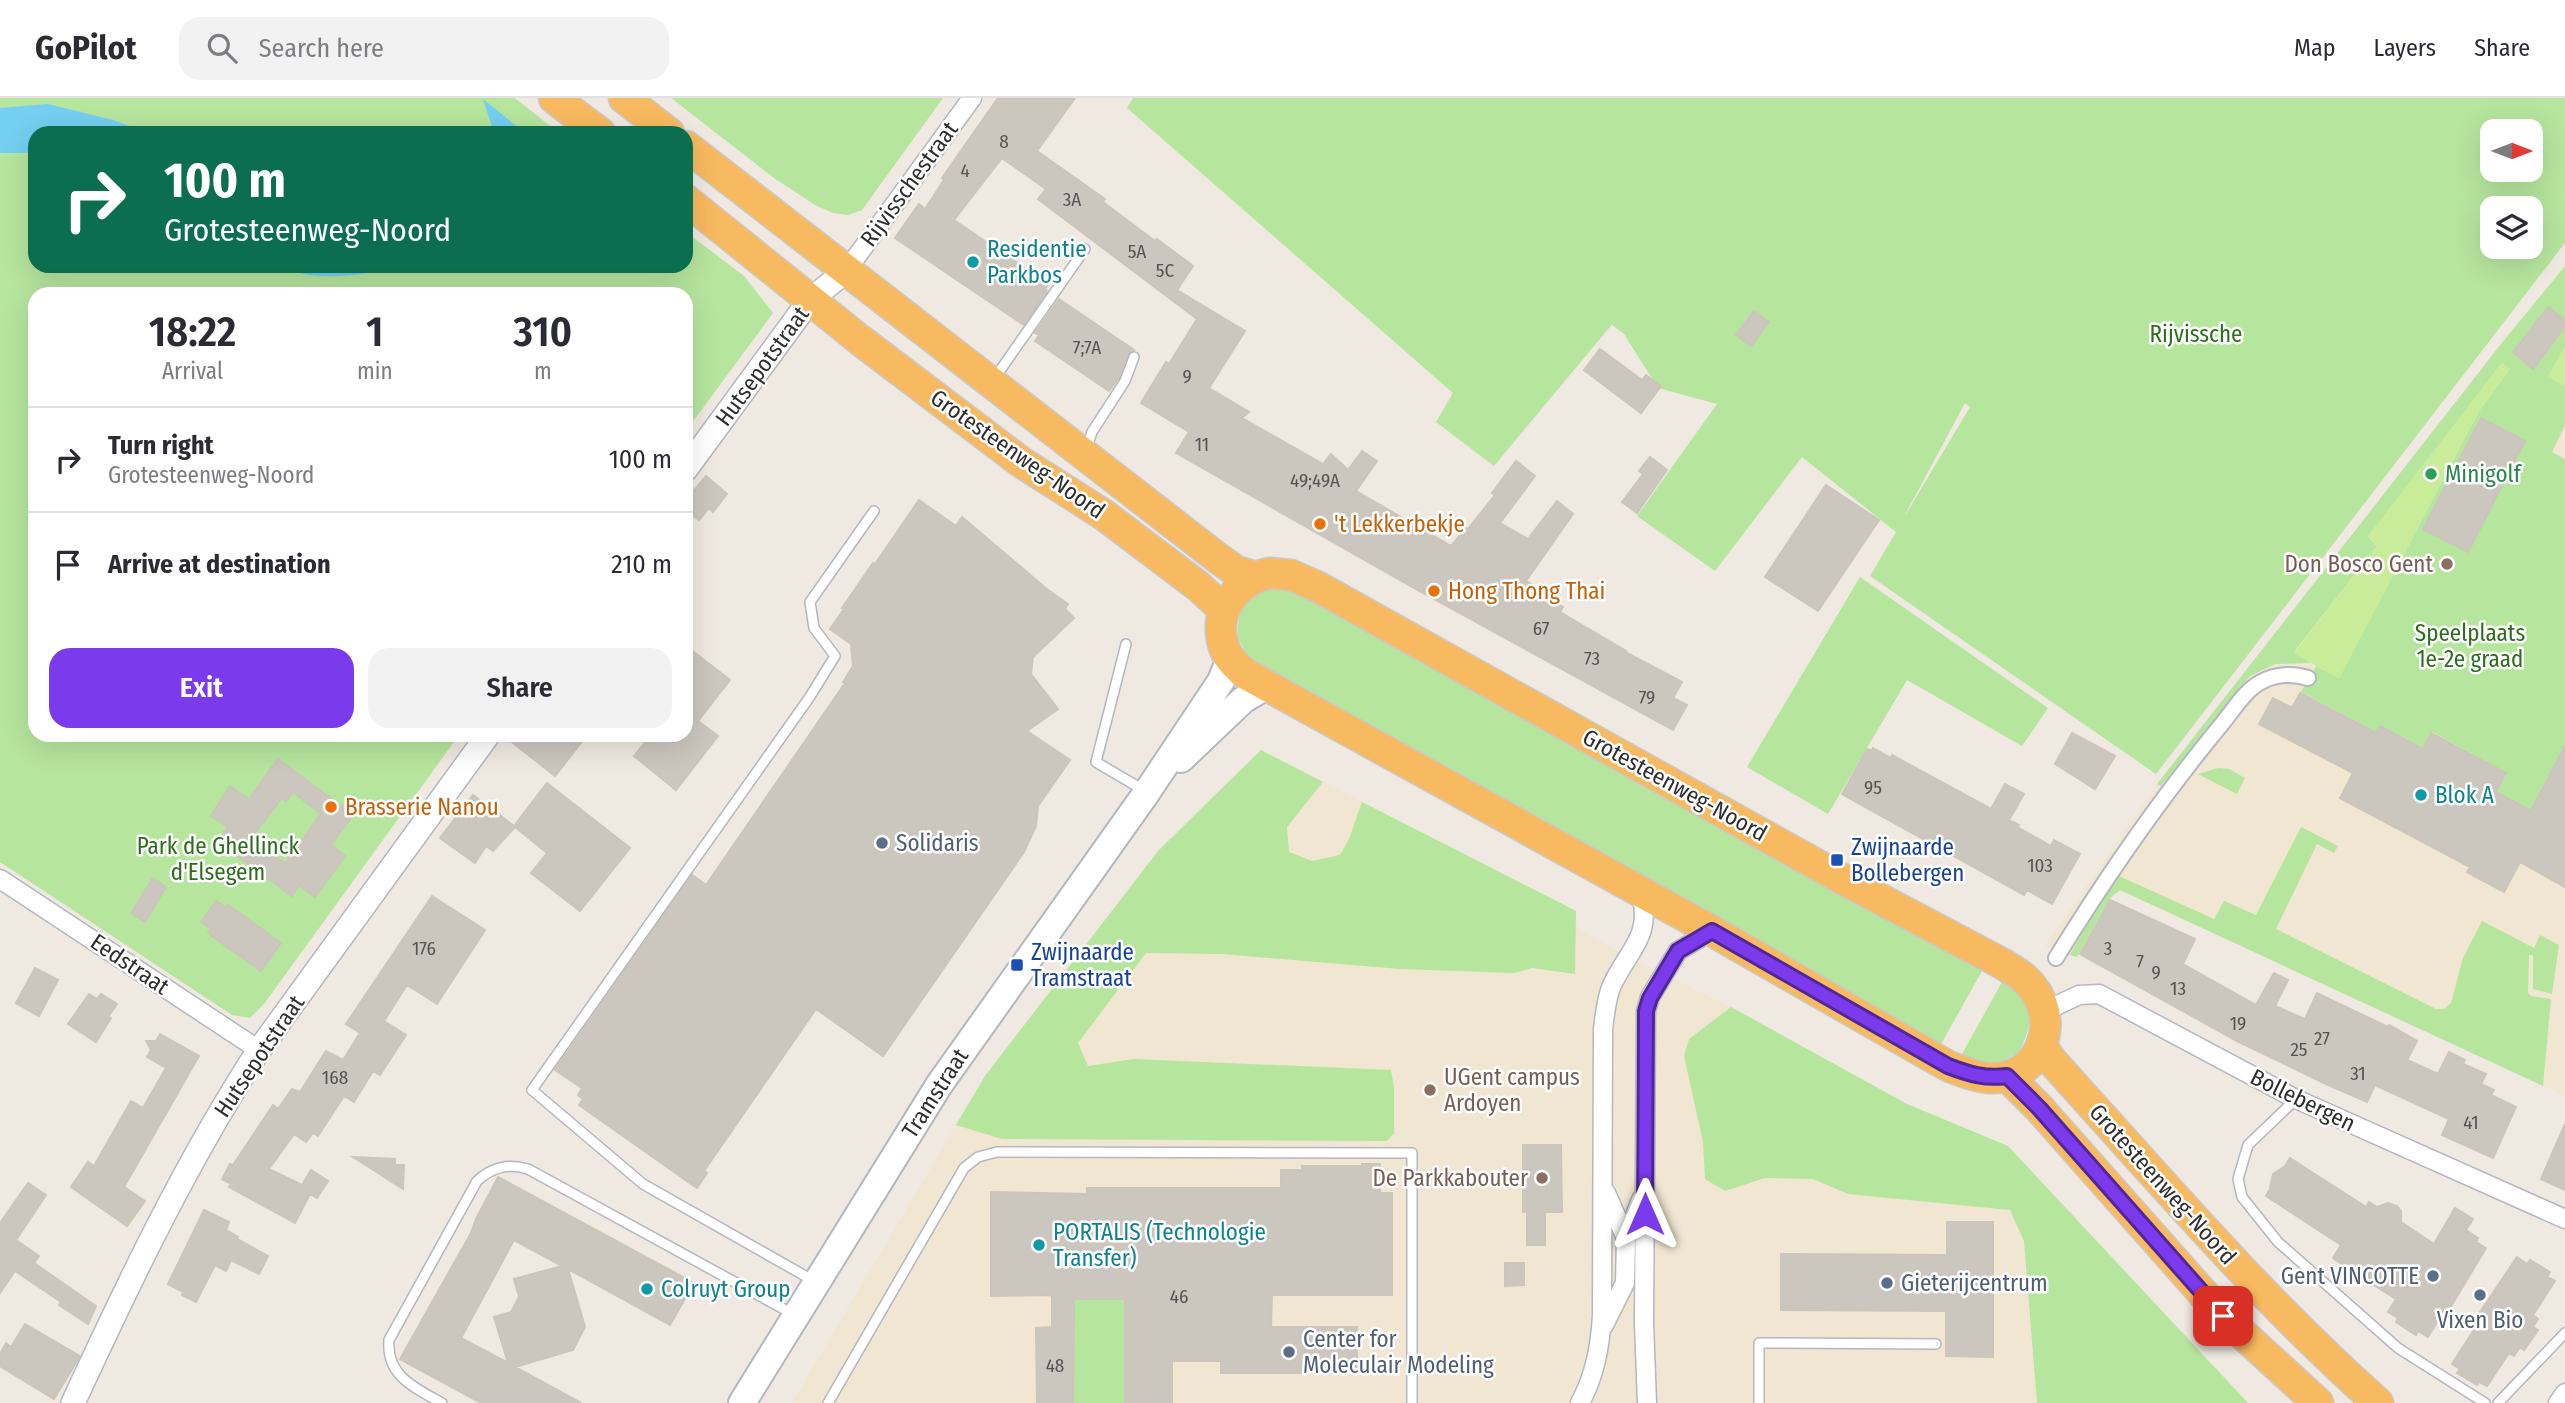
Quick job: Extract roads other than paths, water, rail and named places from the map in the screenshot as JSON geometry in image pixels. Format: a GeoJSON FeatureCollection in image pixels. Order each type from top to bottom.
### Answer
{"type":"FeatureCollection","features":[{"type":"Feature","properties":{"kind":"highway"},"geometry":{"type":"LineString","coordinates":[[554,98],[591,126]]}},
{"type":"Feature","properties":{"kind":"highway"},"geometry":{"type":"LineString","coordinates":[[624,98],[660,126]]}},
{"type":"Feature","properties":{"kind":"highway","name":"Grotesteenweg-Noord"},"geometry":{"type":"LineString","coordinates":[[693,151],[1236,571],[1255,577],[1269,573],[1291,575],[1318,587],[1849,883],[2003,964],[2026,979],[2045,1011]]}},
{"type":"Feature","properties":{"kind":"highway","name":"Grotesteenweg-Noord"},"geometry":{"type":"LineString","coordinates":[[693,205],[763,259],[810,300],[1021,462],[1104,514],[1198,586],[1224,610]]}},
{"type":"Feature","properties":{"kind":"highway"},"geometry":{"type":"LineString","coordinates":[[1255,577],[1231,596],[1221,621],[1222,638],[1230,659],[1244,673],[1712,931],[1948,1066],[1974,1076],[1991,1078],[2007,1076],[2031,1064],[2043,1048],[2047,1030],[2045,1011]]}},
{"type":"Feature","properties":{"kind":"highway","name":"Grotesteenweg-Noord"},"geometry":{"type":"LineString","coordinates":[[2043,1048],[2262,1293],[2318,1349],[2378,1403]]}},
{"type":"Feature","properties":{"kind":"highway","name":"Grotesteenweg-Noord"},"geometry":{"type":"LineString","coordinates":[[2007,1076],[2039,1108],[2223,1316],[2318,1403]]}},
{"type":"Feature","properties":{"kind":"main road","name":"Tramstraat"},"geometry":{"type":"LineString","coordinates":[[742,1403],[939,1084],[1144,795],[1221,681],[1230,659]]}},
{"type":"Feature","properties":{"kind":"main road","name":"Tramstraat"},"geometry":{"type":"LineString","coordinates":[[1144,795],[1243,701],[1266,686]]}},
{"type":"Feature","properties":{"kind":"street","name":"Rijvisschestraat"},"geometry":{"type":"LineString","coordinates":[[846,271],[972,98]]}},
{"type":"Feature","properties":{"kind":"street","name":"Hutsepotstraat"},"geometry":{"type":"LineString","coordinates":[[693,459],[810,300],[846,271]]}},
{"type":"Feature","properties":{"kind":"street"},"geometry":{"type":"LineString","coordinates":[[2056,958],[2099,889],[2188,765],[2253,687],[2278,676],[2298,675],[2308,678]]}},
{"type":"Feature","properties":{"kind":"street","name":"Hutsepotstraat"},"geometry":{"type":"LineString","coordinates":[[74,1403],[134,1272],[189,1166],[259,1050],[483,742]]}},
{"type":"Feature","properties":{"kind":"street","name":"Eedstraat"},"geometry":{"type":"LineString","coordinates":[[0,878],[259,1050]]}},
{"type":"Feature","properties":{"kind":"street"},"geometry":{"type":"LineString","coordinates":[[1580,1403],[1587,1391],[1599,1351],[1601,1331],[1602,1029],[1611,987],[1643,930],[1645,909],[1641,892]]}},
{"type":"Feature","properties":{"kind":"street"},"geometry":{"type":"LineString","coordinates":[[1647,1403],[1644,1323],[1646,1011],[1650,998],[1678,951],[1712,931]]}},
{"type":"Feature","properties":{"kind":"street","name":"Bollebergen"},"geometry":{"type":"LineString","coordinates":[[2045,1011],[2079,995],[2099,994],[2296,1099],[2565,1219]]}},
{"type":"Feature","properties":{"kind":"street"},"geometry":{"type":"LineString","coordinates":[[1602,1184],[1626,1238]]}},
{"type":"Feature","properties":{"kind":"street"},"geometry":{"type":"LineString","coordinates":[[1601,1331],[1625,1283],[1626,1238],[1645,1190]]}},
{"type":"Feature","properties":{"kind":"street"},"geometry":{"type":"LineString","coordinates":[[1625,1283],[1644,1323]]}},
{"type":"Feature","properties":{"kind":"street"},"geometry":{"type":"LineString","coordinates":[[2557,1403],[2565,1393]]}},
{"type":"Feature","properties":{"kind":"lane"},"geometry":{"type":"LineString","coordinates":[[991,383],[1005,367],[1085,249]]}},
{"type":"Feature","properties":{"kind":"lane"},"geometry":{"type":"LineString","coordinates":[[1084,455],[1092,432],[1125,381],[1134,357]]}},
{"type":"Feature","properties":{"kind":"lane"},"geometry":{"type":"LineString","coordinates":[[816,1282],[643,1184],[532,1090],[809,698],[835,656],[814,628],[810,602],[874,511]]}},
{"type":"Feature","properties":{"kind":"lane"},"geometry":{"type":"LineString","coordinates":[[1126,644],[1096,762],[1135,785],[1144,795]]}},
{"type":"Feature","properties":{"kind":"lane"},"geometry":{"type":"LineString","coordinates":[[2296,1099],[2248,1145],[2238,1179],[2242,1197],[2278,1242],[2399,1348],[2485,1403]]}},
{"type":"Feature","properties":{"kind":"lane"},"geometry":{"type":"LineString","coordinates":[[828,1403],[964,1168],[978,1157],[997,1152],[1412,1153],[1411,1401],[1422,1403]]}},
{"type":"Feature","properties":{"kind":"lane"},"geometry":{"type":"LineString","coordinates":[[442,1403],[400,1378],[390,1359],[389,1340],[477,1181],[496,1168],[517,1166],[528,1169],[795,1315]]}},
{"type":"Feature","properties":{"kind":"lane"},"geometry":{"type":"LineString","coordinates":[[2498,1403],[2565,1334]]}},
{"type":"Feature","properties":{"kind":"lane"},"geometry":{"type":"LineString","coordinates":[[1759,1403],[1759,1343],[1936,1344]]}},
{"type":"Feature","properties":{"kind":"water"},"geometry":{"type":"Polygon","coordinates":[[[483,99],[516,126],[492,126],[483,99]]]}},
{"type":"Feature","properties":{"kind":"water"},"geometry":{"type":"Polygon","coordinates":[[[48,104],[130,126],[28,126],[28,153],[0,153],[0,108],[48,104]]]}},
{"type":"Feature","properties":{"kind":"water"},"geometry":{"type":"Polygon","coordinates":[[[302,273],[366,273],[336,276],[302,273]]]}},
{"type":"Feature","properties":{"kind":"place","name":"Residentie Parkbos"},"geometry":{"type":"Point","coordinates":[973,262]}},
{"type":"Feature","properties":{"kind":"place","name":"Minigolf"},"geometry":{"type":"Point","coordinates":[2431,474]}},
{"type":"Feature","properties":{"kind":"place","name":"'t Lekkerbekje"},"geometry":{"type":"Point","coordinates":[1320,524]}},
{"type":"Feature","properties":{"kind":"place","name":"Don Bosco Gent"},"geometry":{"type":"Point","coordinates":[2447,564]}},
{"type":"Feature","properties":{"kind":"place","name":"Hong Thong Thai"},"geometry":{"type":"Point","coordinates":[1434,591]}},
{"type":"Feature","properties":{"kind":"place","name":"Blok A"},"geometry":{"type":"Point","coordinates":[2421,795]}},
{"type":"Feature","properties":{"kind":"place","name":"Brasserie Nanou"},"geometry":{"type":"Point","coordinates":[331,807]}},
{"type":"Feature","properties":{"kind":"place","name":"Solidaris"},"geometry":{"type":"Point","coordinates":[882,843]}},
{"type":"Feature","properties":{"kind":"place","name":"Zwijnaarde Bollebergen"},"geometry":{"type":"Point","coordinates":[1837,860]}},
{"type":"Feature","properties":{"kind":"place","name":"Zwijnaarde Tramstraat"},"geometry":{"type":"Point","coordinates":[1017,965]}},
{"type":"Feature","properties":{"kind":"place","name":"UGent campus Ardoyen"},"geometry":{"type":"Point","coordinates":[1430,1090]}},
{"type":"Feature","properties":{"kind":"place","name":"De Parkkabouter"},"geometry":{"type":"Point","coordinates":[1542,1178]}},
{"type":"Feature","properties":{"kind":"place","name":"PORTALIS (Technologie Transfer)"},"geometry":{"type":"Point","coordinates":[1039,1245]}},
{"type":"Feature","properties":{"kind":"place","name":"Gent VINCOTTE"},"geometry":{"type":"Point","coordinates":[2433,1276]}},
{"type":"Feature","properties":{"kind":"place","name":"Gieterijcentrum"},"geometry":{"type":"Point","coordinates":[1887,1283]}},
{"type":"Feature","properties":{"kind":"place","name":"Colruyt Group"},"geometry":{"type":"Point","coordinates":[647,1289]}},
{"type":"Feature","properties":{"kind":"place","name":"Vixen Bio"},"geometry":{"type":"Point","coordinates":[2480,1295]}},
{"type":"Feature","properties":{"kind":"place","name":"Center for Moleculair Modeling"},"geometry":{"type":"Point","coordinates":[1289,1352]}},
{"type":"Feature","properties":{"kind":"park label","name":"Rijvissche"},"geometry":{"type":"Point","coordinates":[2196,334]}},
{"type":"Feature","properties":{"kind":"park label","name":"Speelplaats 1e-2e graad"},"geometry":{"type":"Point","coordinates":[2470,646]}},
{"type":"Feature","properties":{"kind":"park label","name":"Park de Ghellinck d'Elsegem"},"geometry":{"type":"Point","coordinates":[218,859]}}]}
